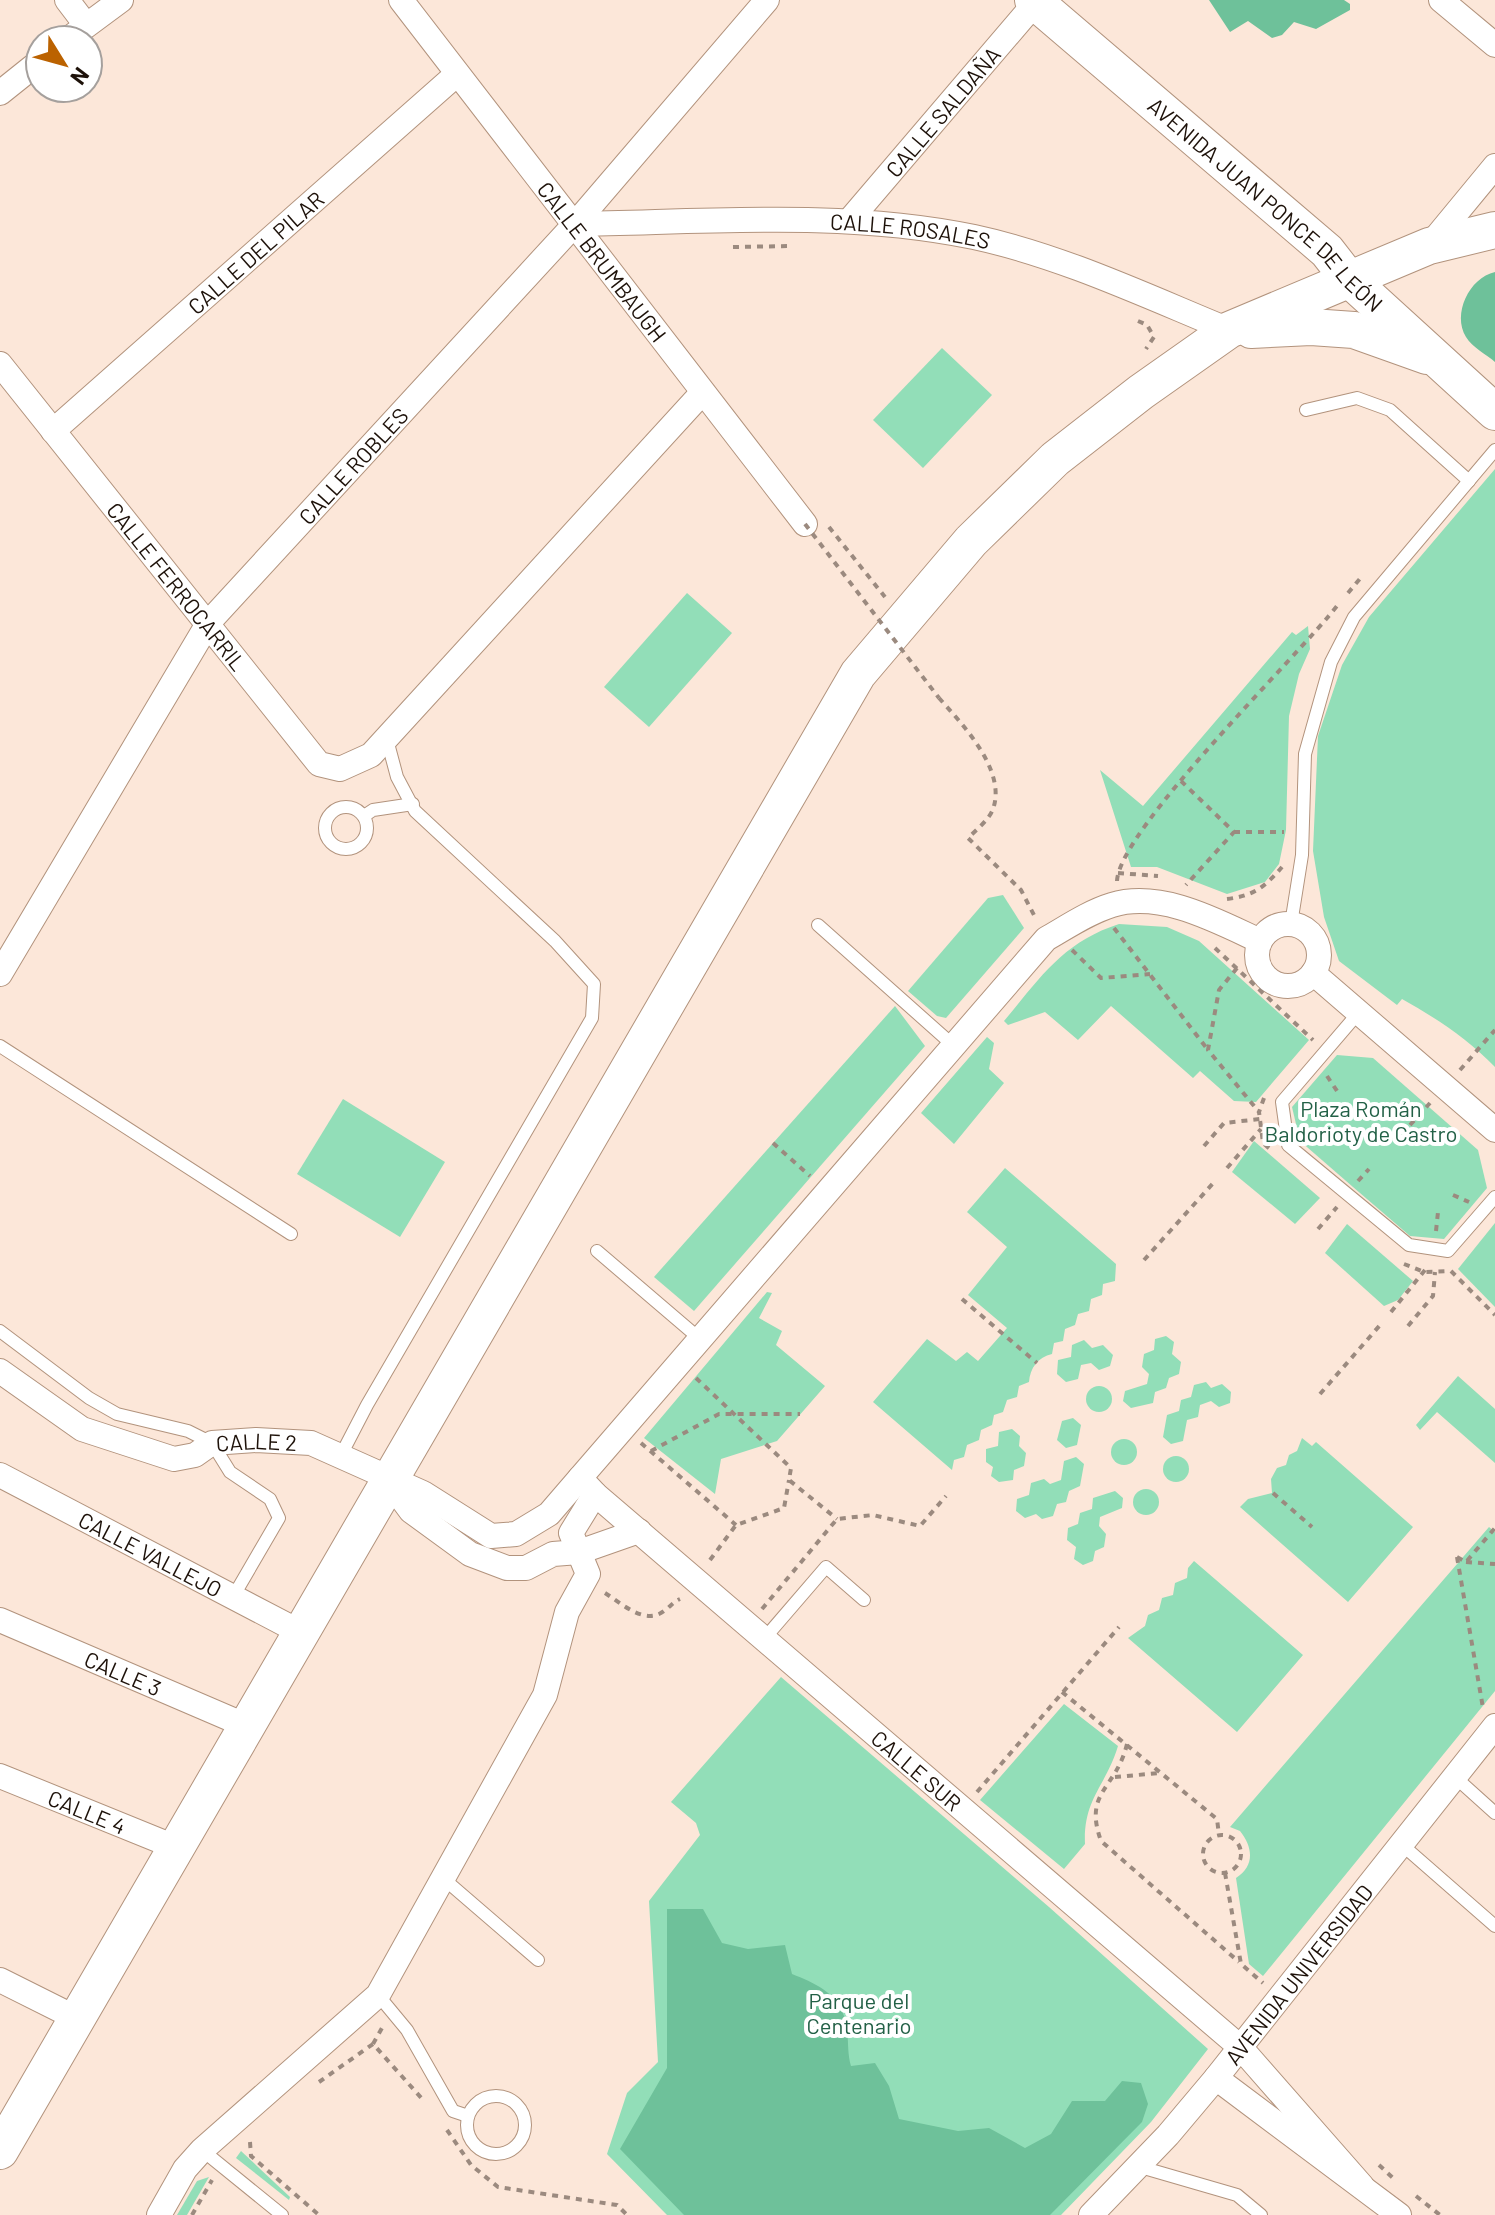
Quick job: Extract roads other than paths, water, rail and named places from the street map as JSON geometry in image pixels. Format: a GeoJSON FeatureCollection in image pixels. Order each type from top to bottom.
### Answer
{"type":"FeatureCollection","features":[{"type":"Feature","properties":{"kind":"street"},"geometry":{"type":"LineString","coordinates":[[67,0],[74,24]]}},
{"type":"Feature","properties":{"kind":"street"},"geometry":{"type":"LineString","coordinates":[[88,24],[121,0]]}},
{"type":"Feature","properties":{"kind":"street","name":"CALLE BRUMBAUGH"},"geometry":{"type":"LineString","coordinates":[[401,0],[702,393],[813,520]]}},
{"type":"Feature","properties":{"kind":"street","name":"CALLE ROBLES"},"geometry":{"type":"LineString","coordinates":[[3,962],[209,622],[575,224],[767,0]]}},
{"type":"Feature","properties":{"kind":"street"},"geometry":{"type":"LineString","coordinates":[[1441,0],[1495,45]]}},
{"type":"Feature","properties":{"kind":"street","name":"CALLE SALDAÑA"},"geometry":{"type":"LineString","coordinates":[[849,221],[1034,1]]}},
{"type":"Feature","properties":{"kind":"street","name":"AVENIDA JUAN PONCE DE LEÓN"},"geometry":{"type":"LineString","coordinates":[[1034,1],[1327,251],[1348,278],[1495,412]]}},
{"type":"Feature","properties":{"kind":"street"},"geometry":{"type":"LineString","coordinates":[[0,93],[24,74]]}},
{"type":"Feature","properties":{"kind":"street","name":"CALLE DEL PILAR"},"geometry":{"type":"LineString","coordinates":[[53,431],[457,74]]}},
{"type":"Feature","properties":{"kind":"street"},"geometry":{"type":"LineString","coordinates":[[1429,246],[1495,166]]}},
{"type":"Feature","properties":{"kind":"street","name":"CALLE ROSALES"},"geometry":{"type":"LineString","coordinates":[[575,224],[849,221],[974,237],[1068,265],[1229,330]]}},
{"type":"Feature","properties":{"kind":"street"},"geometry":{"type":"LineString","coordinates":[[0,2151],[858,674],[971,541],[1055,459],[1229,330],[1429,246],[1495,230]]}},
{"type":"Feature","properties":{"kind":"street"},"geometry":{"type":"LineString","coordinates":[[1229,330],[1311,327],[1354,330],[1437,359]]}},
{"type":"Feature","properties":{"kind":"street","name":"CALLE FERROCARRIL"},"geometry":{"type":"LineString","coordinates":[[0,364],[209,622],[319,764],[340,769],[371,755]]}},
{"type":"Feature","properties":{"kind":"street"},"geometry":{"type":"LineString","coordinates":[[371,755],[702,393]]}},
{"type":"Feature","properties":{"kind":"street"},"geometry":{"type":"LineString","coordinates":[[159,2215],[185,2169],[202,2150],[384,2003],[444,1879],[545,1695],[567,1612],[588,1574],[571,1533],[588,1486],[623,1428],[954,1046],[1055,941],[1120,911],[1153,903],[1205,915],[1260,941]]}},
{"type":"Feature","properties":{"kind":"street"},"geometry":{"type":"LineString","coordinates":[[1291,924],[1302,927],[1318,945],[1320,957],[1313,973],[1298,985],[1274,984],[1258,965],[1260,941],[1278,925],[1291,924]]}},
{"type":"Feature","properties":{"kind":"street"},"geometry":{"type":"LineString","coordinates":[[1313,973],[1495,1130]]}},
{"type":"Feature","properties":{"kind":"street","name":"CALLE 2"},"geometry":{"type":"LineString","coordinates":[[0,1371],[82,1429],[174,1459],[195,1455],[212,1443],[256,1440],[311,1443],[423,1493],[491,1536],[516,1534],[588,1486]]}},
{"type":"Feature","properties":{"kind":"street","name":"CALLE VALLEJO"},"geometry":{"type":"LineString","coordinates":[[0,1475],[300,1632]]}},
{"type":"Feature","properties":{"kind":"street"},"geometry":{"type":"LineString","coordinates":[[388,1480],[411,1511],[470,1554],[507,1568],[526,1568],[553,1554],[579,1552],[639,1531]]}},
{"type":"Feature","properties":{"kind":"street","name":"CALLE SUR"},"geometry":{"type":"LineString","coordinates":[[588,1486],[639,1531],[759,1624],[961,1809],[1240,2047],[1362,2186]]}},
{"type":"Feature","properties":{"kind":"street","name":"CALLE 3"},"geometry":{"type":"LineString","coordinates":[[0,1620],[247,1726]]}},
{"type":"Feature","properties":{"kind":"street","name":"AVENIDA UNIVERSIDAD"},"geometry":{"type":"LineString","coordinates":[[1091,2215],[1216,2078],[1492,1731]]}},
{"type":"Feature","properties":{"kind":"street","name":"CALLE 4"},"geometry":{"type":"LineString","coordinates":[[0,1776],[175,1847]]}},
{"type":"Feature","properties":{"kind":"street"},"geometry":{"type":"LineString","coordinates":[[0,1980],[76,2018]]}},
{"type":"Feature","properties":{"kind":"street"},"geometry":{"type":"LineString","coordinates":[[1216,2078],[1399,2215]]}},
{"type":"Feature","properties":{"kind":"lane"},"geometry":{"type":"LineString","coordinates":[[1306,410],[1357,398],[1390,410],[1469,481]]}},
{"type":"Feature","properties":{"kind":"lane"},"geometry":{"type":"LineString","coordinates":[[1291,924],[1302,855],[1305,754],[1331,662],[1354,617],[1495,450]]}},
{"type":"Feature","properties":{"kind":"lane"},"geometry":{"type":"LineString","coordinates":[[340,1457],[367,1405],[592,1018],[594,984],[555,941],[415,811],[397,777],[389,747],[371,755]]}},
{"type":"Feature","properties":{"kind":"lane"},"geometry":{"type":"LineString","coordinates":[[364,816],[373,810],[413,804]]}},
{"type":"Feature","properties":{"kind":"lane"},"geometry":{"type":"LineString","coordinates":[[818,925],[954,1046]]}},
{"type":"Feature","properties":{"kind":"lane"},"geometry":{"type":"LineString","coordinates":[[1360,1011],[1282,1102],[1288,1145],[1409,1245],[1448,1251],[1495,1197]]}},
{"type":"Feature","properties":{"kind":"lane"},"geometry":{"type":"LineString","coordinates":[[0,1046],[291,1234]]}},
{"type":"Feature","properties":{"kind":"lane"},"geometry":{"type":"LineString","coordinates":[[597,1251],[700,1339]]}},
{"type":"Feature","properties":{"kind":"lane"},"geometry":{"type":"LineString","coordinates":[[0,1331],[89,1398],[117,1414],[188,1431],[212,1443],[230,1472],[270,1499],[279,1518],[233,1597]]}},
{"type":"Feature","properties":{"kind":"lane"},"geometry":{"type":"LineString","coordinates":[[759,1624],[826,1567],[864,1600]]}},
{"type":"Feature","properties":{"kind":"lane"},"geometry":{"type":"LineString","coordinates":[[1455,1777],[1495,1813]]}},
{"type":"Feature","properties":{"kind":"lane"},"geometry":{"type":"LineString","coordinates":[[1400,1843],[1495,1926]]}},
{"type":"Feature","properties":{"kind":"lane"},"geometry":{"type":"LineString","coordinates":[[444,1879],[538,1960]]}},
{"type":"Feature","properties":{"kind":"lane"},"geometry":{"type":"LineString","coordinates":[[384,2003],[407,2030],[453,2111],[468,2116]]}},
{"type":"Feature","properties":{"kind":"lane"},"geometry":{"type":"LineString","coordinates":[[506,2097],[523,2111],[525,2134],[510,2151],[487,2153],[470,2138],[468,2116],[483,2098],[506,2097]]}},
{"type":"Feature","properties":{"kind":"lane"},"geometry":{"type":"LineString","coordinates":[[202,2150],[282,2215]]}},
{"type":"Feature","properties":{"kind":"lane"},"geometry":{"type":"LineString","coordinates":[[1137,2166],[1237,2195],[1261,2215]]}},
{"type":"Feature","properties":{"kind":"park label","name":"Plaza Román Baldorioty de Castro"},"geometry":{"type":"Point","coordinates":[1361,1120]}},
{"type":"Feature","properties":{"kind":"park label","name":"Parque del Centenario"},"geometry":{"type":"Point","coordinates":[859,2012]}}]}
